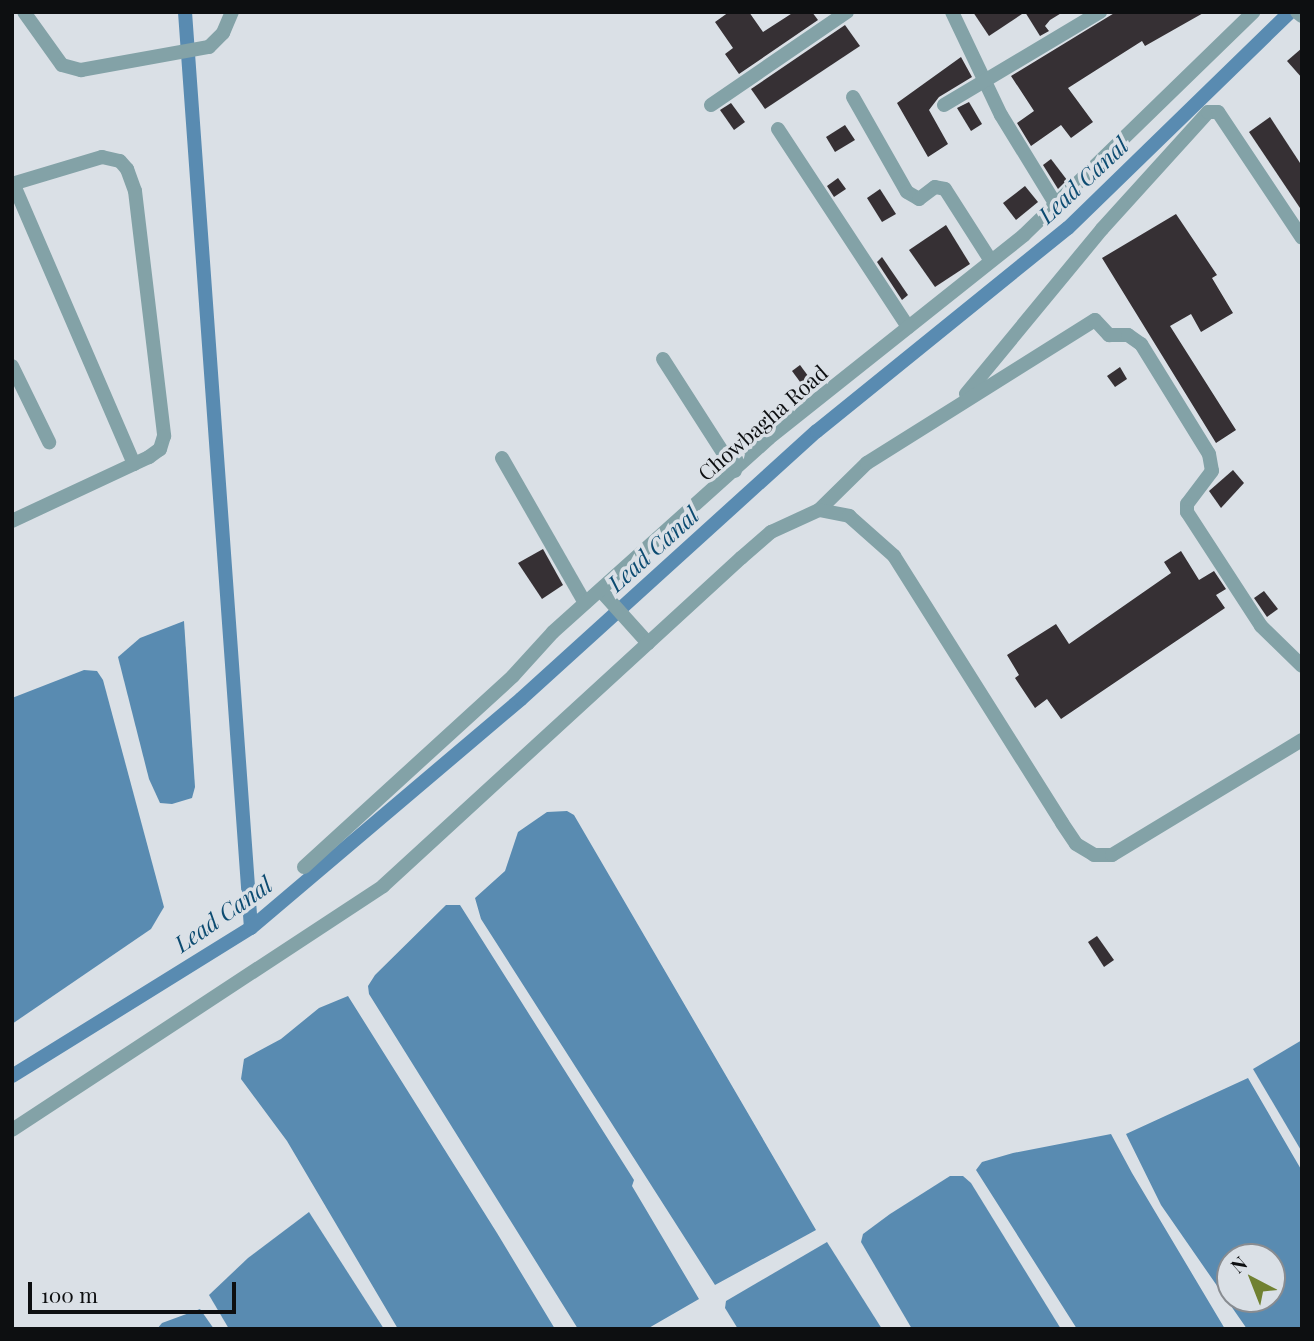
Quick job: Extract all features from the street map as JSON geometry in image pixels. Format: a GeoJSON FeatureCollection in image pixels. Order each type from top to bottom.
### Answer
{"type":"FeatureCollection","features":[{"type":"Feature","properties":{"kind":"street"},"geometry":{"type":"LineString","coordinates":[[24,12],[62,65],[81,70],[209,47],[223,33],[232,12]]}},
{"type":"Feature","properties":{"kind":"street"},"geometry":{"type":"LineString","coordinates":[[711,105],[847,12]]}},
{"type":"Feature","properties":{"kind":"street"},"geometry":{"type":"LineString","coordinates":[[952,12],[983,81],[1055,203]]}},
{"type":"Feature","properties":{"kind":"street"},"geometry":{"type":"LineString","coordinates":[[944,105],[1100,12]]}},
{"type":"Feature","properties":{"kind":"street","name":"Chowbagha Road"},"geometry":{"type":"LineString","coordinates":[[304,867],[513,676],[585,603],[602,592],[735,471],[991,261],[1055,203],[1252,12]]}},
{"type":"Feature","properties":{"kind":"street"},"geometry":{"type":"LineString","coordinates":[[1297,12],[1302,16]]}},
{"type":"Feature","properties":{"kind":"street"},"geometry":{"type":"LineString","coordinates":[[853,97],[907,192],[919,199],[935,187],[945,189],[991,261]]}},
{"type":"Feature","properties":{"kind":"street"},"geometry":{"type":"LineString","coordinates":[[957,404],[1102,229],[1208,113],[1218,112],[1302,238]]}},
{"type":"Feature","properties":{"kind":"street"},"geometry":{"type":"LineString","coordinates":[[778,129],[908,327]]}},
{"type":"Feature","properties":{"kind":"street"},"geometry":{"type":"LineString","coordinates":[[12,521],[134,464],[160,449],[164,436],[135,191],[127,169],[120,161],[102,157],[13,183],[134,464]]}},
{"type":"Feature","properties":{"kind":"street"},"geometry":{"type":"LineString","coordinates":[[12,1130],[383,886],[771,532],[818,510],[867,463],[1086,321],[1095,320],[1109,335],[1134,338],[1212,463],[1208,479],[1187,504],[1187,512],[1261,626],[1302,666]]}},
{"type":"Feature","properties":{"kind":"street"},"geometry":{"type":"LineString","coordinates":[[663,359],[735,471]]}},
{"type":"Feature","properties":{"kind":"street"},"geometry":{"type":"LineString","coordinates":[[12,366],[49,443]]}},
{"type":"Feature","properties":{"kind":"street"},"geometry":{"type":"LineString","coordinates":[[12,404],[27,397]]}},
{"type":"Feature","properties":{"kind":"street"},"geometry":{"type":"LineString","coordinates":[[502,458],[585,603]]}},
{"type":"Feature","properties":{"kind":"street"},"geometry":{"type":"LineString","coordinates":[[818,510],[849,516],[894,556],[1076,844],[1094,855],[1112,855],[1302,740]]}},
{"type":"Feature","properties":{"kind":"street"},"geometry":{"type":"LineString","coordinates":[[602,592],[648,643]]}},
{"type":"Feature","properties":{"kind":"water"},"geometry":{"type":"Polygon","coordinates":[[[184,621],[195,787],[192,798],[172,804],[160,803],[149,779],[118,657],[140,638],[184,621]]]}},
{"type":"Feature","properties":{"kind":"water"},"geometry":{"type":"Polygon","coordinates":[[[84,670],[97,671],[103,680],[164,907],[151,929],[12,1024],[12,698],[84,670]]]}},
{"type":"Feature","properties":{"kind":"water"},"geometry":{"type":"Polygon","coordinates":[[[567,811],[574,815],[816,1230],[715,1285],[481,919],[475,898],[505,871],[518,832],[547,812],[567,811]]]}},
{"type":"Feature","properties":{"kind":"water"},"geometry":{"type":"Polygon","coordinates":[[[446,905],[460,905],[634,1180],[632,1186],[699,1299],[647,1329],[578,1329],[369,994],[368,986],[375,975],[446,905]]]}},
{"type":"Feature","properties":{"kind":"water"},"geometry":{"type":"Polygon","coordinates":[[[348,996],[555,1329],[398,1329],[287,1141],[241,1079],[244,1059],[281,1039],[319,1008],[348,996]]]}},
{"type":"Feature","properties":{"kind":"water"},"geometry":{"type":"Polygon","coordinates":[[[1302,1040],[1302,1152],[1253,1069],[1302,1040]]]}},
{"type":"Feature","properties":{"kind":"water"},"geometry":{"type":"Polygon","coordinates":[[[1248,1078],[1302,1171],[1302,1329],[1247,1329],[1236,1313],[1286,1313],[1286,1243],[1216,1243],[1216,1284],[1161,1205],[1126,1134],[1248,1078]]]}},
{"type":"Feature","properties":{"kind":"water"},"geometry":{"type":"Polygon","coordinates":[[[1111,1134],[1225,1329],[1077,1329],[976,1170],[982,1162],[1013,1153],[1111,1134]]]}},
{"type":"Feature","properties":{"kind":"water"},"geometry":{"type":"Polygon","coordinates":[[[950,1176],[963,1176],[971,1183],[1061,1329],[912,1329],[861,1242],[863,1234],[950,1176]]]}},
{"type":"Feature","properties":{"kind":"water"},"geometry":{"type":"Polygon","coordinates":[[[309,1212],[384,1329],[229,1329],[209,1295],[248,1258],[309,1212]]]}},
{"type":"Feature","properties":{"kind":"water"},"geometry":{"type":"Polygon","coordinates":[[[827,1242],[882,1329],[738,1329],[725,1308],[726,1301],[827,1242]]]}},
{"type":"Feature","properties":{"kind":"water"},"geometry":{"type":"Polygon","coordinates":[[[200,1309],[214,1329],[157,1329],[162,1323],[200,1309]]]}},
{"type":"Feature","properties":{"kind":"building"},"geometry":{"type":"Polygon","coordinates":[[[729,12],[749,12],[763,32],[794,12],[812,12],[818,20],[739,74],[725,54],[733,48],[715,22],[729,12]]]}},
{"type":"Feature","properties":{"kind":"building"},"geometry":{"type":"Polygon","coordinates":[[[973,12],[1025,12],[989,36],[973,12]]]}},
{"type":"Feature","properties":{"kind":"building"},"geometry":{"type":"Polygon","coordinates":[[[1025,12],[1063,12],[1050,20],[1045,26],[1049,31],[1040,36],[1025,12]]]}},
{"type":"Feature","properties":{"kind":"building"},"geometry":{"type":"Polygon","coordinates":[[[1116,12],[1205,12],[1145,46],[1142,41],[1068,88],[1093,122],[1071,138],[1061,125],[1031,146],[1017,123],[1034,111],[1011,76],[1116,12]]]}},
{"type":"Feature","properties":{"kind":"building"},"geometry":{"type":"Polygon","coordinates":[[[845,25],[860,46],[765,109],[751,89],[845,25]]]}},
{"type":"Feature","properties":{"kind":"building"},"geometry":{"type":"Polygon","coordinates":[[[1302,48],[1302,78],[1287,61],[1302,48]]]}},
{"type":"Feature","properties":{"kind":"building"},"geometry":{"type":"Polygon","coordinates":[[[961,57],[972,77],[939,97],[929,110],[948,144],[928,157],[897,103],[961,57]]]}},
{"type":"Feature","properties":{"kind":"building"},"geometry":{"type":"Polygon","coordinates":[[[969,102],[982,124],[971,131],[957,108],[969,102]]]}},
{"type":"Feature","properties":{"kind":"building"},"geometry":{"type":"Polygon","coordinates":[[[731,103],[745,122],[734,130],[720,110],[731,103]]]}},
{"type":"Feature","properties":{"kind":"building"},"geometry":{"type":"Polygon","coordinates":[[[1270,117],[1302,166],[1302,211],[1249,132],[1270,117]]]}},
{"type":"Feature","properties":{"kind":"building"},"geometry":{"type":"Polygon","coordinates":[[[845,125],[855,140],[835,152],[826,137],[845,125]]]}},
{"type":"Feature","properties":{"kind":"building"},"geometry":{"type":"Polygon","coordinates":[[[1051,159],[1067,180],[1058,189],[1043,165],[1051,159]]]}},
{"type":"Feature","properties":{"kind":"building"},"geometry":{"type":"Polygon","coordinates":[[[838,178],[846,189],[834,197],[827,186],[838,178]]]}},
{"type":"Feature","properties":{"kind":"building"},"geometry":{"type":"Polygon","coordinates":[[[1025,186],[1038,202],[1016,220],[1003,203],[1025,186]]]}},
{"type":"Feature","properties":{"kind":"building"},"geometry":{"type":"Polygon","coordinates":[[[880,189],[896,214],[882,222],[867,198],[880,189]]]}},
{"type":"Feature","properties":{"kind":"building"},"geometry":{"type":"Polygon","coordinates":[[[1176,214],[1217,275],[1212,278],[1233,313],[1201,332],[1191,314],[1170,326],[1236,430],[1216,443],[1102,258],[1176,214]]]}},
{"type":"Feature","properties":{"kind":"building"},"geometry":{"type":"Polygon","coordinates":[[[946,225],[970,264],[935,287],[909,250],[946,225]]]}},
{"type":"Feature","properties":{"kind":"building"},"geometry":{"type":"Polygon","coordinates":[[[882,257],[908,295],[902,300],[877,262],[882,257]]]}},
{"type":"Feature","properties":{"kind":"building"},"geometry":{"type":"Polygon","coordinates":[[[800,365],[817,388],[809,394],[792,371],[800,365]]]}},
{"type":"Feature","properties":{"kind":"building"},"geometry":{"type":"Polygon","coordinates":[[[1120,367],[1127,379],[1115,387],[1107,376],[1120,367]]]}},
{"type":"Feature","properties":{"kind":"building"},"geometry":{"type":"Polygon","coordinates":[[[1233,470],[1244,483],[1221,508],[1209,491],[1233,470]]]}},
{"type":"Feature","properties":{"kind":"building"},"geometry":{"type":"Polygon","coordinates":[[[543,549],[563,585],[542,599],[518,563],[543,549]]]}},
{"type":"Feature","properties":{"kind":"building"},"geometry":{"type":"Polygon","coordinates":[[[1181,551],[1199,580],[1214,571],[1226,589],[1216,595],[1225,608],[1061,719],[1047,699],[1035,708],[1015,678],[1019,675],[1007,655],[1056,624],[1069,644],[1171,573],[1164,562],[1181,551]]]}},
{"type":"Feature","properties":{"kind":"building"},"geometry":{"type":"Polygon","coordinates":[[[1264,591],[1278,609],[1267,617],[1254,598],[1264,591]]]}},
{"type":"Feature","properties":{"kind":"building"},"geometry":{"type":"Polygon","coordinates":[[[1097,936],[1114,960],[1104,967],[1088,942],[1097,936]]]}},
{"type":"Feature","properties":{"kind":"waterway"},"geometry":{"type":"LineString","coordinates":[[185,12],[251,928]]}},
{"type":"Feature","properties":{"kind":"waterway","name":"Lead Canal"},"geometry":{"type":"LineString","coordinates":[[12,1076],[251,928],[521,699],[817,431],[1068,228],[1290,12]]}}]}
